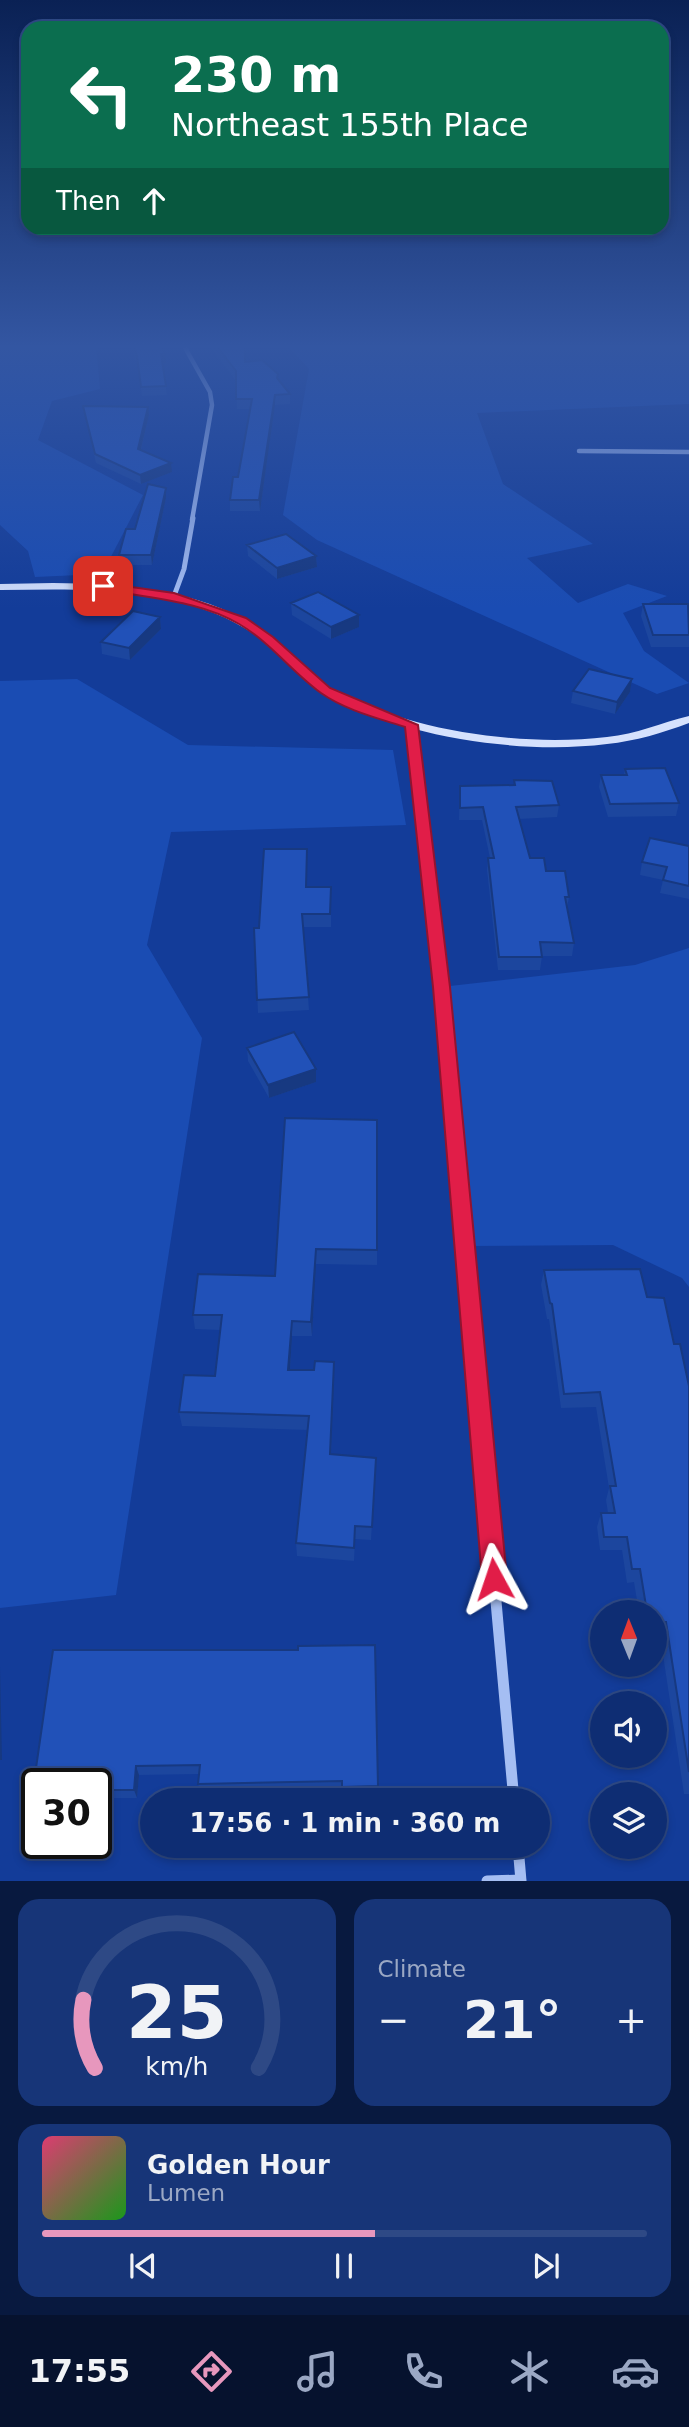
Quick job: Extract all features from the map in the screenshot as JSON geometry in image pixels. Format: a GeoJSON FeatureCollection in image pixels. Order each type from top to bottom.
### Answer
{"type":"FeatureCollection","features":[{"type":"Feature","properties":{"kind":"street"},"geometry":{"type":"LineString","coordinates":[[174,596],[184,569],[207,432]]}},
{"type":"Feature","properties":{"kind":"street"},"geometry":{"type":"LineString","coordinates":[[579,451],[689,452]]}},
{"type":"Feature","properties":{"kind":"street"},"geometry":{"type":"LineString","coordinates":[[0,587],[103,586],[174,596],[242,621],[268,639],[326,690],[357,706],[411,725],[490,738],[580,742],[674,727],[689,719]]}},
{"type":"Feature","properties":{"kind":"street"},"geometry":{"type":"LineString","coordinates":[[411,725],[444,1014],[513,1788]]}},
{"type":"Feature","properties":{"kind":"street"},"geometry":{"type":"LineString","coordinates":[[486,1881],[521,1880],[519,1858]]}},
{"type":"Feature","properties":{"kind":"shaded area"},"geometry":{"type":"Polygon","coordinates":[[[0,432],[41,432],[38,440],[143,495],[102,574],[35,577],[28,551],[0,525],[0,432]]]}},
{"type":"Feature","properties":{"kind":"shaded area"},"geometry":{"type":"Polygon","coordinates":[[[298,432],[484,432],[503,484],[593,544],[527,558],[578,603],[628,584],[667,596],[623,613],[644,651],[689,683],[657,694],[317,540],[283,515],[298,432]]]}},
{"type":"Feature","properties":{"kind":"shaded area"},"geometry":{"type":"Polygon","coordinates":[[[77,679],[188,745],[393,750],[406,825],[171,832],[147,945],[202,1038],[116,1595],[0,1608],[0,681],[77,679]]]}},
{"type":"Feature","properties":{"kind":"shaded area"},"geometry":{"type":"Polygon","coordinates":[[[689,948],[689,1287],[682,1278],[613,1245],[465,1246],[441,987],[635,965],[689,948]]]}},
{"type":"Feature","properties":{"kind":"building"},"geometry":{"type":"Polygon","coordinates":[[[89,432],[142,432],[138,449],[171,463],[140,475],[95,454],[89,432]]]}},
{"type":"Feature","properties":{"kind":"building"},"geometry":{"type":"Polygon","coordinates":[[[246,432],[269,432],[259,500],[230,500],[233,477],[238,477],[246,432]]]}},
{"type":"Feature","properties":{"kind":"building"},"geometry":{"type":"Polygon","coordinates":[[[148,484],[166,488],[151,555],[119,555],[126,529],[135,529],[148,484]]]}},
{"type":"Feature","properties":{"kind":"building"},"geometry":{"type":"Polygon","coordinates":[[[286,534],[316,556],[277,568],[247,545],[286,534]]]}},
{"type":"Feature","properties":{"kind":"building"},"geometry":{"type":"Polygon","coordinates":[[[318,592],[359,615],[331,627],[291,603],[318,592]]]}},
{"type":"Feature","properties":{"kind":"building"},"geometry":{"type":"Polygon","coordinates":[[[643,604],[688,604],[689,635],[653,635],[643,604]]]}},
{"type":"Feature","properties":{"kind":"building"},"geometry":{"type":"Polygon","coordinates":[[[133,611],[160,617],[129,648],[101,642],[133,611]]]}},
{"type":"Feature","properties":{"kind":"building"},"geometry":{"type":"Polygon","coordinates":[[[589,669],[632,679],[617,702],[573,691],[589,669]]]}},
{"type":"Feature","properties":{"kind":"building"},"geometry":{"type":"Polygon","coordinates":[[[665,768],[679,803],[610,804],[601,775],[627,775],[625,769],[665,768]]]}},
{"type":"Feature","properties":{"kind":"building"},"geometry":{"type":"Polygon","coordinates":[[[514,780],[552,781],[559,805],[516,807],[530,858],[544,858],[546,871],[565,871],[569,897],[565,897],[574,943],[540,942],[542,957],[499,957],[488,858],[494,858],[483,807],[460,808],[460,786],[515,785],[514,780]]]}},
{"type":"Feature","properties":{"kind":"building"},"geometry":{"type":"Polygon","coordinates":[[[650,838],[689,846],[689,886],[663,880],[667,867],[642,862],[650,838]]]}},
{"type":"Feature","properties":{"kind":"building"},"geometry":{"type":"Polygon","coordinates":[[[264,849],[307,849],[306,887],[331,887],[330,914],[302,914],[309,997],[257,1000],[254,928],[259,928],[264,849]]]}},
{"type":"Feature","properties":{"kind":"building"},"geometry":{"type":"Polygon","coordinates":[[[294,1032],[316,1069],[268,1085],[247,1048],[294,1032]]]}},
{"type":"Feature","properties":{"kind":"building"},"geometry":{"type":"Polygon","coordinates":[[[285,1118],[377,1120],[377,1250],[316,1249],[311,1322],[292,1321],[288,1370],[314,1370],[315,1361],[334,1362],[330,1454],[376,1458],[372,1527],[355,1526],[354,1548],[296,1543],[309,1416],[179,1412],[184,1375],[215,1376],[222,1315],[193,1315],[198,1274],[275,1276],[285,1118]]]}},
{"type":"Feature","properties":{"kind":"building"},"geometry":{"type":"Polygon","coordinates":[[[640,1269],[647,1297],[664,1298],[674,1344],[680,1344],[689,1386],[689,1772],[667,1629],[667,1600],[645,1600],[640,1569],[632,1569],[627,1537],[604,1537],[601,1513],[615,1513],[610,1486],[616,1486],[600,1392],[564,1394],[552,1304],[544,1270],[640,1269]]]}},
{"type":"Feature","properties":{"kind":"building"},"geometry":{"type":"Polygon","coordinates":[[[375,1645],[378,1786],[342,1787],[342,1781],[198,1784],[200,1765],[136,1766],[134,1790],[112,1790],[112,1768],[36,1768],[53,1650],[298,1650],[298,1646],[375,1645]]]}},
{"type":"Feature","properties":{"kind":"route"},"geometry":{"type":"LineString","coordinates":[[103,586],[174,596],[242,621],[268,639],[326,690],[357,706],[411,725],[441,987],[494,1579]]}}]}
